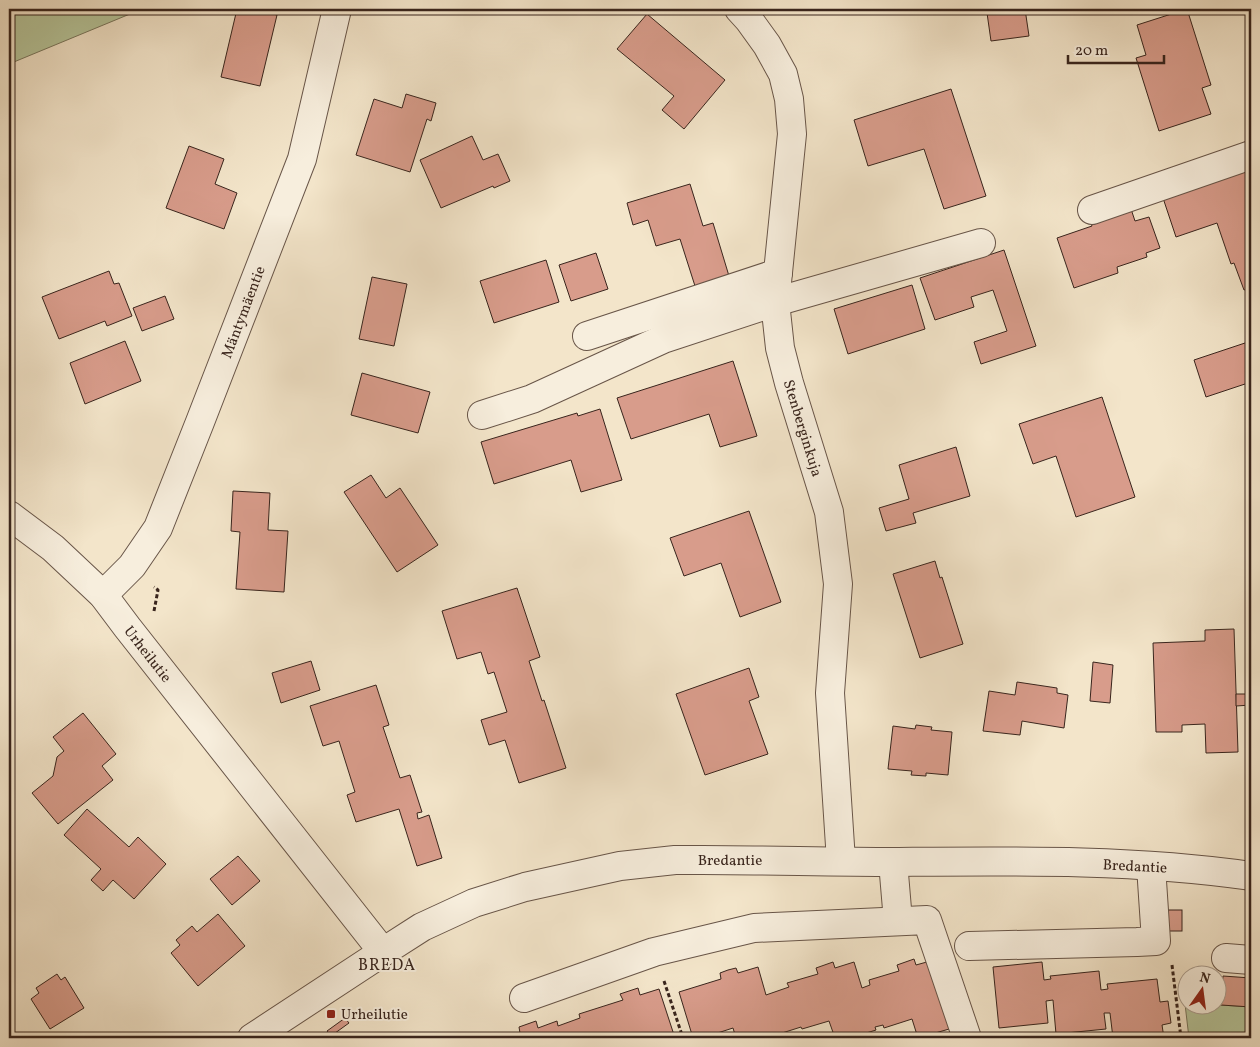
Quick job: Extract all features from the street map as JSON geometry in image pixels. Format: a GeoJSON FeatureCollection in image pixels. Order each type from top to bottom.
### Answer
{"type":"FeatureCollection","features":[{"type":"Feature","properties":{"kind":"street","name":"Mäntymäentie"},"geometry":{"type":"LineString","coordinates":[[103,595],[132,566],[158,528],[197,431],[302,159],[337,9]]}},
{"type":"Feature","properties":{"kind":"street","name":"Stenberginkuja"},"geometry":{"type":"LineString","coordinates":[[739,9],[767,45],[784,74],[789,100],[792,134],[776,302],[780,348],[829,512],[838,584],[830,693],[841,861]]}},
{"type":"Feature","properties":{"kind":"street"},"geometry":{"type":"LineString","coordinates":[[1092,210],[1251,155]]}},
{"type":"Feature","properties":{"kind":"street"},"geometry":{"type":"LineString","coordinates":[[482,415],[532,399],[663,339],[776,302],[981,244]]}},
{"type":"Feature","properties":{"kind":"street"},"geometry":{"type":"LineString","coordinates":[[587,336],[778,274]]}},
{"type":"Feature","properties":{"kind":"street","name":"Urheilutie"},"geometry":{"type":"LineString","coordinates":[[9,515],[53,548],[103,595],[383,952]]}},
{"type":"Feature","properties":{"kind":"street","name":"Bredantie"},"geometry":{"type":"LineString","coordinates":[[252,1038],[422,928],[474,903],[525,887],[611,868],[675,860],[1049,862],[1152,866],[1251,876]]}},
{"type":"Feature","properties":{"kind":"street"},"geometry":{"type":"LineString","coordinates":[[893,862],[898,921]]}},
{"type":"Feature","properties":{"kind":"street"},"geometry":{"type":"LineString","coordinates":[[969,946],[1156,940],[1152,866]]}},
{"type":"Feature","properties":{"kind":"street"},"geometry":{"type":"LineString","coordinates":[[524,998],[654,952],[754,928],[927,920],[967,1038]]}},
{"type":"Feature","properties":{"kind":"path"},"geometry":{"type":"LineString","coordinates":[[1156,940],[1172,958],[1182,1038]]}},
{"type":"Feature","properties":{"kind":"path"},"geometry":{"type":"LineString","coordinates":[[654,952],[683,1038]]}},
{"type":"Feature","properties":{"kind":"green space"},"geometry":{"type":"Polygon","coordinates":[[[9,9],[142,9],[9,64],[9,9]]]}},
{"type":"Feature","properties":{"kind":"green space"},"geometry":{"type":"Polygon","coordinates":[[[1228,1005],[1251,1007],[1251,1038],[1189,1038],[1186,1014],[1228,1014],[1228,1005]]]}},
{"type":"Feature","properties":{"kind":"building"},"geometry":{"type":"Polygon","coordinates":[[[237,9],[250,9],[277,15],[260,86],[221,77],[237,9]]]}},
{"type":"Feature","properties":{"kind":"building"},"geometry":{"type":"Polygon","coordinates":[[[1025,9],[1029,36],[991,41],[987,13],[1025,9]]]}},
{"type":"Feature","properties":{"kind":"building"},"geometry":{"type":"Polygon","coordinates":[[[1187,9],[1211,85],[1202,88],[1211,114],[1159,131],[1136,58],[1146,55],[1137,25],[1187,9]]]}},
{"type":"Feature","properties":{"kind":"building"},"geometry":{"type":"Polygon","coordinates":[[[647,14],[725,80],[684,129],[662,110],[674,96],[617,49],[647,14]]]}},
{"type":"Feature","properties":{"kind":"building"},"geometry":{"type":"Polygon","coordinates":[[[951,89],[986,196],[944,209],[924,149],[868,166],[854,120],[951,89]]]}},
{"type":"Feature","properties":{"kind":"building"},"geometry":{"type":"Polygon","coordinates":[[[406,94],[436,103],[431,121],[427,119],[410,172],[356,155],[374,99],[402,108],[406,94]]]}},
{"type":"Feature","properties":{"kind":"building"},"geometry":{"type":"Polygon","coordinates":[[[472,136],[483,160],[498,154],[510,181],[494,188],[493,186],[441,208],[420,160],[472,136]]]}},
{"type":"Feature","properties":{"kind":"building"},"geometry":{"type":"Polygon","coordinates":[[[189,146],[224,159],[215,184],[237,193],[224,229],[166,208],[189,146]]]}},
{"type":"Feature","properties":{"kind":"building"},"geometry":{"type":"Polygon","coordinates":[[[1246,162],[1251,178],[1251,288],[1244,290],[1234,263],[1231,264],[1217,223],[1176,237],[1161,192],[1246,162]]]}},
{"type":"Feature","properties":{"kind":"building"},"geometry":{"type":"Polygon","coordinates":[[[690,184],[703,226],[713,223],[729,276],[695,286],[680,239],[656,246],[648,220],[633,225],[627,203],[690,184]]]}},
{"type":"Feature","properties":{"kind":"building"},"geometry":{"type":"Polygon","coordinates":[[[1131,209],[1135,221],[1149,217],[1160,248],[1146,253],[1147,257],[1117,267],[1118,273],[1074,288],[1057,238],[1092,226],[1091,223],[1131,209]]]}},
{"type":"Feature","properties":{"kind":"building"},"geometry":{"type":"Polygon","coordinates":[[[1004,250],[1036,346],[981,364],[974,342],[1007,331],[993,290],[971,297],[974,307],[935,320],[920,278],[1004,250]]]}},
{"type":"Feature","properties":{"kind":"building"},"geometry":{"type":"Polygon","coordinates":[[[596,253],[608,289],[571,301],[559,265],[596,253]]]}},
{"type":"Feature","properties":{"kind":"building"},"geometry":{"type":"Polygon","coordinates":[[[546,260],[559,302],[494,323],[480,281],[546,260]]]}},
{"type":"Feature","properties":{"kind":"building"},"geometry":{"type":"Polygon","coordinates":[[[109,271],[114,284],[119,283],[132,316],[107,326],[105,321],[59,339],[42,297],[109,271]]]}},
{"type":"Feature","properties":{"kind":"building"},"geometry":{"type":"Polygon","coordinates":[[[372,277],[407,284],[394,346],[359,339],[372,277]]]}},
{"type":"Feature","properties":{"kind":"building"},"geometry":{"type":"Polygon","coordinates":[[[912,285],[925,329],[848,354],[834,309],[912,285]]]}},
{"type":"Feature","properties":{"kind":"building"},"geometry":{"type":"Polygon","coordinates":[[[165,296],[174,319],[142,331],[133,308],[165,296]]]}},
{"type":"Feature","properties":{"kind":"building"},"geometry":{"type":"Polygon","coordinates":[[[125,341],[141,381],[85,404],[70,363],[125,341]]]}},
{"type":"Feature","properties":{"kind":"building"},"geometry":{"type":"Polygon","coordinates":[[[1251,341],[1251,382],[1206,397],[1194,360],[1251,341]]]}},
{"type":"Feature","properties":{"kind":"building"},"geometry":{"type":"Polygon","coordinates":[[[733,361],[757,436],[720,447],[709,414],[631,439],[617,398],[733,361]]]}},
{"type":"Feature","properties":{"kind":"building"},"geometry":{"type":"Polygon","coordinates":[[[362,373],[430,392],[418,433],[351,415],[362,373]]]}},
{"type":"Feature","properties":{"kind":"building"},"geometry":{"type":"Polygon","coordinates":[[[1102,397],[1135,497],[1076,517],[1056,456],[1033,464],[1019,424],[1102,397]]]}},
{"type":"Feature","properties":{"kind":"building"},"geometry":{"type":"Polygon","coordinates":[[[600,409],[622,480],[581,492],[571,460],[494,484],[481,442],[577,413],[578,416],[600,409]]]}},
{"type":"Feature","properties":{"kind":"building"},"geometry":{"type":"Polygon","coordinates":[[[956,447],[970,496],[913,513],[916,523],[886,531],[879,508],[909,499],[899,465],[956,447]]]}},
{"type":"Feature","properties":{"kind":"building"},"geometry":{"type":"Polygon","coordinates":[[[371,475],[386,498],[400,488],[438,545],[397,572],[344,492],[371,475]]]}},
{"type":"Feature","properties":{"kind":"building"},"geometry":{"type":"Polygon","coordinates":[[[233,491],[270,493],[268,530],[288,531],[284,592],[236,589],[240,532],[231,531],[233,491]]]}},
{"type":"Feature","properties":{"kind":"building"},"geometry":{"type":"Polygon","coordinates":[[[749,511],[781,602],[740,617],[721,563],[684,576],[670,538],[749,511]]]}},
{"type":"Feature","properties":{"kind":"building"},"geometry":{"type":"Polygon","coordinates":[[[935,561],[940,578],[942,577],[963,644],[920,658],[893,574],[935,561]]]}},
{"type":"Feature","properties":{"kind":"building"},"geometry":{"type":"Polygon","coordinates":[[[517,588],[540,657],[529,661],[566,768],[519,783],[505,740],[489,745],[481,720],[507,712],[494,672],[488,674],[481,652],[457,659],[442,611],[517,588]]]}},
{"type":"Feature","properties":{"kind":"building"},"geometry":{"type":"Polygon","coordinates":[[[1234,629],[1238,752],[1206,753],[1205,724],[1182,725],[1182,732],[1156,732],[1153,643],[1205,641],[1205,630],[1234,629]]]}},
{"type":"Feature","properties":{"kind":"building"},"geometry":{"type":"Polygon","coordinates":[[[311,661],[320,690],[281,703],[272,673],[311,661]]]}},
{"type":"Feature","properties":{"kind":"building"},"geometry":{"type":"Polygon","coordinates":[[[1093,662],[1113,665],[1110,703],[1090,701],[1093,662]]]}},
{"type":"Feature","properties":{"kind":"building"},"geometry":{"type":"Polygon","coordinates":[[[749,668],[759,697],[749,701],[768,754],[705,775],[676,694],[749,668]]]}},
{"type":"Feature","properties":{"kind":"building"},"geometry":{"type":"Polygon","coordinates":[[[1017,682],[1057,688],[1057,693],[1068,695],[1064,728],[1022,721],[1020,735],[983,731],[989,691],[1015,695],[1017,682]]]}},
{"type":"Feature","properties":{"kind":"building"},"geometry":{"type":"Polygon","coordinates":[[[376,685],[389,725],[383,727],[400,778],[410,775],[422,812],[417,813],[418,819],[429,815],[442,858],[417,866],[399,809],[356,822],[347,795],[355,792],[339,741],[323,746],[310,706],[376,685]]]}},
{"type":"Feature","properties":{"kind":"building"},"geometry":{"type":"Polygon","coordinates":[[[1236,694],[1251,694],[1251,705],[1236,706],[1236,694]]]}},
{"type":"Feature","properties":{"kind":"building"},"geometry":{"type":"Polygon","coordinates":[[[83,713],[116,754],[102,766],[113,780],[58,824],[32,793],[53,776],[57,757],[64,751],[53,737],[83,713]]]}},
{"type":"Feature","properties":{"kind":"building"},"geometry":{"type":"Polygon","coordinates":[[[916,725],[932,727],[931,730],[952,732],[948,775],[926,773],[926,776],[911,775],[912,771],[888,769],[893,726],[915,729],[916,725]]]}},
{"type":"Feature","properties":{"kind":"building"},"geometry":{"type":"Polygon","coordinates":[[[87,809],[129,847],[138,837],[166,864],[134,899],[113,880],[103,891],[91,880],[101,869],[64,835],[87,809]]]}},
{"type":"Feature","properties":{"kind":"building"},"geometry":{"type":"Polygon","coordinates":[[[238,856],[260,881],[232,905],[210,879],[238,856]]]}},
{"type":"Feature","properties":{"kind":"building"},"geometry":{"type":"Polygon","coordinates":[[[1161,910],[1182,910],[1182,931],[1161,931],[1161,910]]]}},
{"type":"Feature","properties":{"kind":"building"},"geometry":{"type":"Polygon","coordinates":[[[218,914],[245,946],[198,986],[171,953],[180,945],[176,940],[192,926],[197,932],[218,914]]]}},
{"type":"Feature","properties":{"kind":"building"},"geometry":{"type":"Polygon","coordinates":[[[914,959],[916,965],[934,960],[956,1027],[918,1038],[912,1019],[884,1028],[883,1025],[875,1027],[876,1030],[850,1038],[835,1038],[829,1021],[779,1034],[780,1038],[736,1038],[733,1028],[702,1038],[693,1038],[679,992],[721,979],[720,973],[728,970],[736,968],[738,973],[758,967],[766,995],[789,987],[787,983],[818,974],[816,968],[833,962],[835,968],[854,962],[862,988],[870,985],[869,980],[899,971],[897,965],[914,959]]]}},
{"type":"Feature","properties":{"kind":"building"},"geometry":{"type":"Polygon","coordinates":[[[1042,962],[1044,980],[1051,979],[1050,976],[1099,971],[1101,990],[1108,989],[1107,984],[1157,979],[1160,1002],[1168,1001],[1171,1023],[1162,1025],[1164,1038],[1113,1038],[1110,1013],[1104,1013],[1106,1029],[1056,1034],[1053,1000],[1046,1001],[1048,1023],[999,1028],[993,967],[1042,962]]]}},
{"type":"Feature","properties":{"kind":"building"},"geometry":{"type":"Polygon","coordinates":[[[57,974],[61,980],[65,977],[84,1008],[50,1029],[31,999],[39,993],[36,988],[57,974]]]}},
{"type":"Feature","properties":{"kind":"building"},"geometry":{"type":"Polygon","coordinates":[[[1228,976],[1251,978],[1251,1007],[1228,1005],[1228,976]]]}},
{"type":"Feature","properties":{"kind":"building"},"geometry":{"type":"Polygon","coordinates":[[[638,988],[640,995],[659,989],[675,1038],[505,1038],[520,1033],[519,1027],[536,1021],[538,1028],[557,1021],[558,1026],[580,1018],[579,1014],[623,1000],[620,994],[638,988]]]}},
{"type":"Feature","properties":{"kind":"building"},"geometry":{"type":"Polygon","coordinates":[[[345,1018],[349,1023],[331,1036],[327,1031],[345,1018]]]}},
{"type":"Feature","properties":{"kind":"place","name":"Urheilutie"},"geometry":{"type":"Point","coordinates":[331,1014]}},
{"type":"Feature","properties":{"kind":"district","name":"BREDA"},"geometry":{"type":"Point","coordinates":[387,964]}}]}
